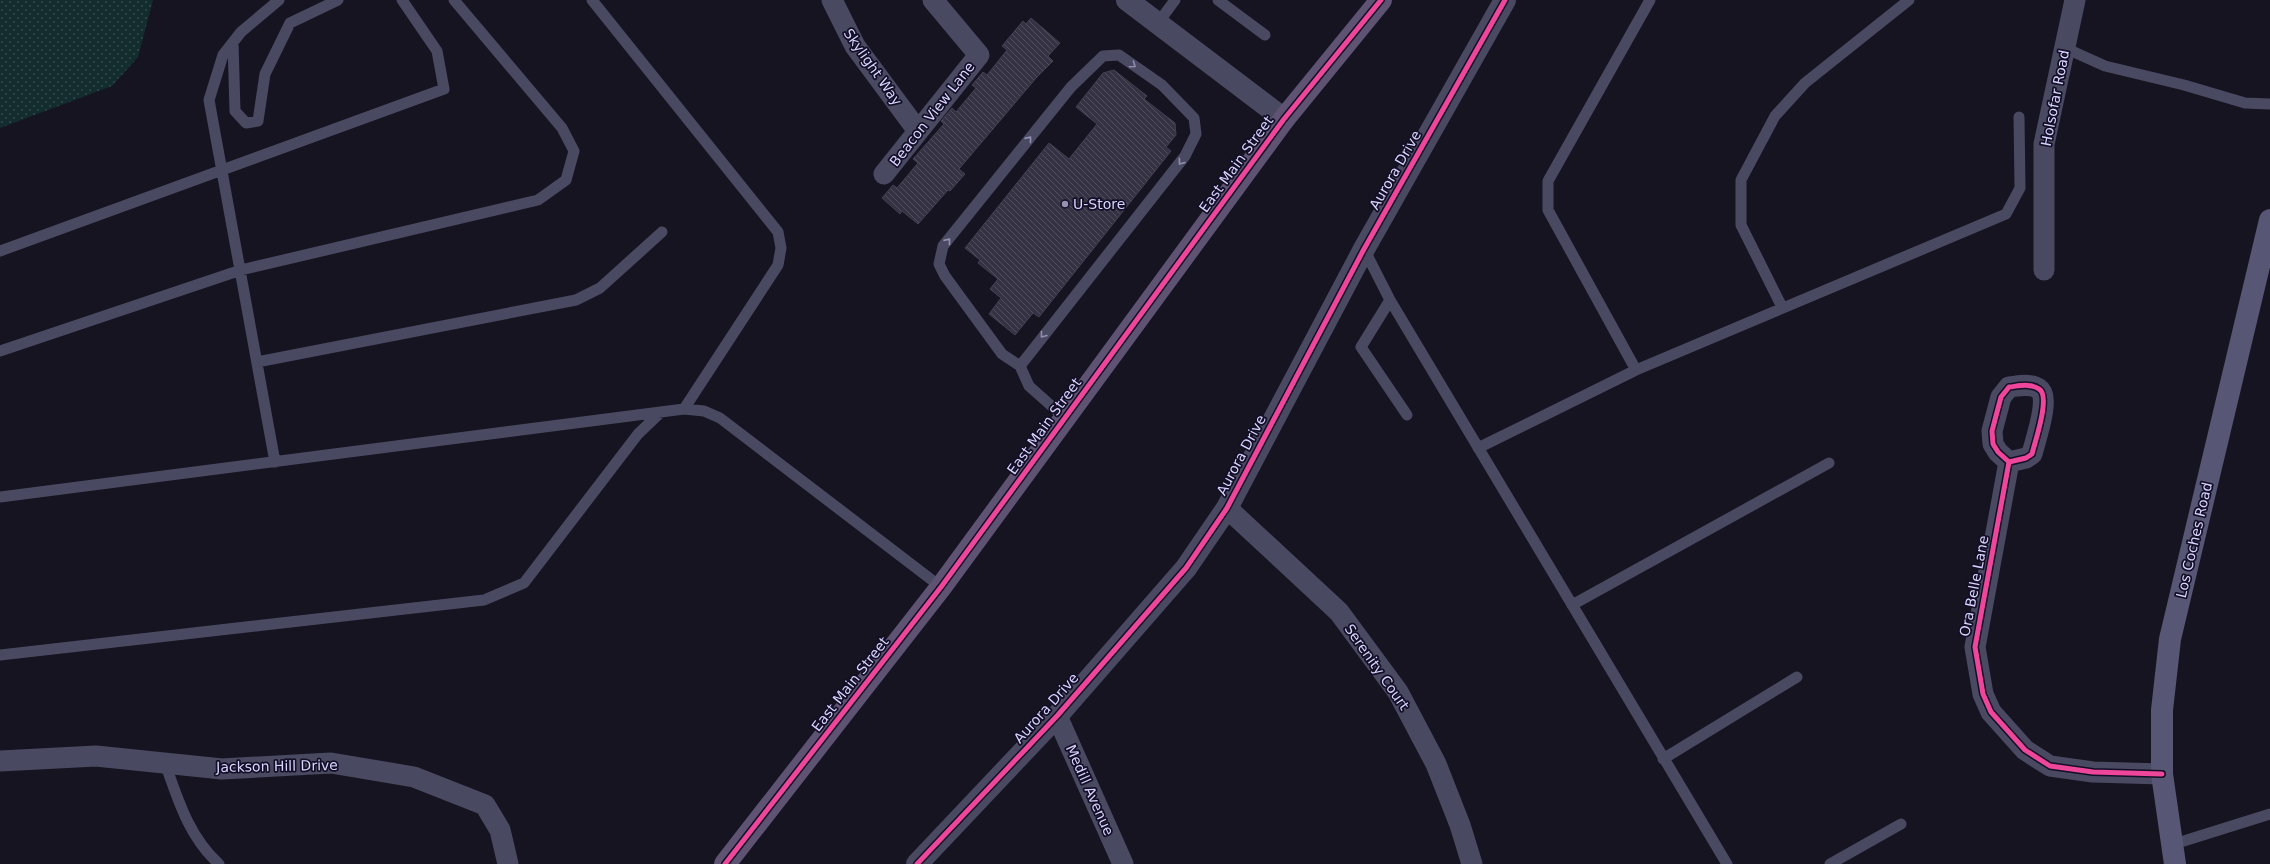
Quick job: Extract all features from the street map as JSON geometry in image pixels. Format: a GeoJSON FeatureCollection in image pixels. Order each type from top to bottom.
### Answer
{"type":"FeatureCollection","features":[{"type":"Feature","properties":{"kind":"main road","name":"East Main Street"},"geometry":{"type":"LineString","coordinates":[[725,864],[941,587],[1284,119],[1381,0]]}},
{"type":"Feature","properties":{"kind":"main road","name":"Los Coches Road"},"geometry":{"type":"LineString","coordinates":[[2173,855],[2162,774],[2162,710],[2170,639],[2270,220]]}},
{"type":"Feature","properties":{"kind":"street","name":"Skylight Way"},"geometry":{"type":"LineString","coordinates":[[832,0],[855,46],[918,131]]}},
{"type":"Feature","properties":{"kind":"street","name":"Beacon View Lane"},"geometry":{"type":"LineString","coordinates":[[884,174],[979,54],[933,0]]}},
{"type":"Feature","properties":{"kind":"street"},"geometry":{"type":"LineString","coordinates":[[1127,0],[1284,119]]}},
{"type":"Feature","properties":{"kind":"street","name":"Aurora Drive"},"geometry":{"type":"LineString","coordinates":[[917,864],[1057,716],[1186,568],[1227,508],[1364,249],[1505,0]]}},
{"type":"Feature","properties":{"kind":"street","name":"Holsofar Road"},"geometry":{"type":"LineString","coordinates":[[2044,270],[2044,144],[2075,0]]}},
{"type":"Feature","properties":{"kind":"street","name":"Ora Belle Lane"},"geometry":{"type":"LineString","coordinates":[[2009,462],[1975,647],[1983,694],[1991,712],[2025,750],[2050,766],[2093,772],[2162,774]]}},
{"type":"Feature","properties":{"kind":"street","name":"Serenity Court"},"geometry":{"type":"LineString","coordinates":[[1227,508],[1339,612],[1398,692],[1436,764],[1460,825],[1472,864]]}},
{"type":"Feature","properties":{"kind":"street","name":"Medill Avenue"},"geometry":{"type":"LineString","coordinates":[[1057,716],[1123,864]]}},
{"type":"Feature","properties":{"kind":"street","name":"Jackson Hill Drive"},"geometry":{"type":"LineString","coordinates":[[0,761],[96,756],[222,769],[331,763],[414,777],[485,805],[500,830],[508,863]]}},
{"type":"Feature","properties":{"kind":"lane"},"geometry":{"type":"LineString","coordinates":[[275,462],[223,170],[209,100],[223,56],[241,32],[279,0]]}},
{"type":"Feature","properties":{"kind":"lane"},"geometry":{"type":"LineString","coordinates":[[233,42],[235,111],[246,123],[258,120],[266,74],[290,23],[338,0]]}},
{"type":"Feature","properties":{"kind":"lane"},"geometry":{"type":"LineString","coordinates":[[0,251],[444,89],[437,51],[402,0]]}},
{"type":"Feature","properties":{"kind":"lane"},"geometry":{"type":"LineString","coordinates":[[0,351],[241,270],[538,200],[566,180],[574,151],[562,128],[454,0]]}},
{"type":"Feature","properties":{"kind":"lane"},"geometry":{"type":"LineString","coordinates":[[592,0],[778,232],[782,248],[778,264],[684,409]]}},
{"type":"Feature","properties":{"kind":"lane"},"geometry":{"type":"LineString","coordinates":[[1158,23],[1175,0]]}},
{"type":"Feature","properties":{"kind":"lane"},"geometry":{"type":"LineString","coordinates":[[1218,0],[1265,35]]}},
{"type":"Feature","properties":{"kind":"lane"},"geometry":{"type":"LineString","coordinates":[[1636,370],[1548,210],[1548,181],[1650,0]]}},
{"type":"Feature","properties":{"kind":"lane"},"geometry":{"type":"LineString","coordinates":[[1782,307],[1741,225],[1741,180],[1775,116],[1805,83],[1909,0]]}},
{"type":"Feature","properties":{"kind":"lane"},"geometry":{"type":"LineString","coordinates":[[2065,48],[2105,66],[2184,85],[2244,103],[2270,104]]}},
{"type":"Feature","properties":{"kind":"lane"},"geometry":{"type":"LineString","coordinates":[[1020,366],[1185,156],[1196,134],[1194,118],[1162,85],[1119,55],[1103,56],[1071,87],[943,246],[939,264],[945,276],[1002,354],[1020,366],[1029,386],[1065,418]]}},
{"type":"Feature","properties":{"kind":"lane"},"geometry":{"type":"LineString","coordinates":[[1478,448],[1636,370],[1782,307],[2006,214],[2020,188],[2019,117]]}},
{"type":"Feature","properties":{"kind":"lane"},"geometry":{"type":"LineString","coordinates":[[257,362],[576,300],[600,288],[662,232]]}},
{"type":"Feature","properties":{"kind":"lane"},"geometry":{"type":"LineString","coordinates":[[1364,249],[1390,300],[1727,864]]}},
{"type":"Feature","properties":{"kind":"lane"},"geometry":{"type":"LineString","coordinates":[[1390,300],[1361,347],[1407,415]]}},
{"type":"Feature","properties":{"kind":"lane"},"geometry":{"type":"LineString","coordinates":[[0,497],[684,409],[704,411],[720,418],[941,587]]}},
{"type":"Feature","properties":{"kind":"lane"},"geometry":{"type":"LineString","coordinates":[[0,655],[484,600],[524,583],[638,434],[661,412]]}},
{"type":"Feature","properties":{"kind":"lane"},"geometry":{"type":"LineString","coordinates":[[1572,605],[1829,463]]}},
{"type":"Feature","properties":{"kind":"lane"},"geometry":{"type":"LineString","coordinates":[[1663,759],[1797,677]]}},
{"type":"Feature","properties":{"kind":"lane"},"geometry":{"type":"LineString","coordinates":[[165,763],[182,810],[190,826],[207,854],[219,864]]}},
{"type":"Feature","properties":{"kind":"lane"},"geometry":{"type":"LineString","coordinates":[[2173,855],[2270,814]]}},
{"type":"Feature","properties":{"kind":"lane"},"geometry":{"type":"LineString","coordinates":[[1830,864],[1901,824]]}},
{"type":"Feature","properties":{"kind":"green space"},"geometry":{"type":"Polygon","coordinates":[[[0,0],[153,0],[138,57],[112,86],[0,128],[0,0]]]}},
{"type":"Feature","properties":{"kind":"building"},"geometry":{"type":"Polygon","coordinates":[[[1031,18],[1060,43],[1048,56],[1053,61],[1037,77],[959,169],[965,174],[950,191],[948,190],[918,224],[902,211],[900,214],[882,198],[893,185],[897,188],[918,163],[913,159],[944,124],[941,121],[952,108],[956,112],[976,88],[972,85],[983,72],[987,75],[1007,50],[1002,46],[1023,21],[1026,24],[1031,18]]]}},
{"type":"Feature","properties":{"kind":"building","name":"U-Store"},"geometry":{"type":"Polygon","coordinates":[[[1114,70],[1147,96],[1144,99],[1175,123],[1176,135],[1166,147],[1171,151],[1039,317],[1033,313],[1015,335],[989,314],[1001,298],[990,289],[998,279],[978,263],[980,260],[965,248],[1049,143],[1069,159],[1097,124],[1076,107],[1103,73],[1114,70]]]}},
{"type":"Feature","properties":{"kind":"cycle path"},"geometry":{"type":"LineString","coordinates":[[725,864],[941,587],[1284,119],[1381,0]]}},
{"type":"Feature","properties":{"kind":"cycle path"},"geometry":{"type":"LineString","coordinates":[[917,864],[1057,716],[1186,568],[1227,508],[1364,249],[1505,0]]}},
{"type":"Feature","properties":{"kind":"cycle path"},"geometry":{"type":"LineString","coordinates":[[2009,462],[1998,452],[1993,444],[1992,431],[2001,397],[2009,387],[2025,385],[2036,387],[2042,393],[2043,409],[2041,419],[2032,454],[2026,458],[2009,462],[1975,647],[1983,694],[1991,712],[2025,750],[2050,766],[2093,772],[2162,774]]}},
{"type":"Feature","properties":{"kind":"place","name":"U-Store"},"geometry":{"type":"Point","coordinates":[1065,204]}}]}
